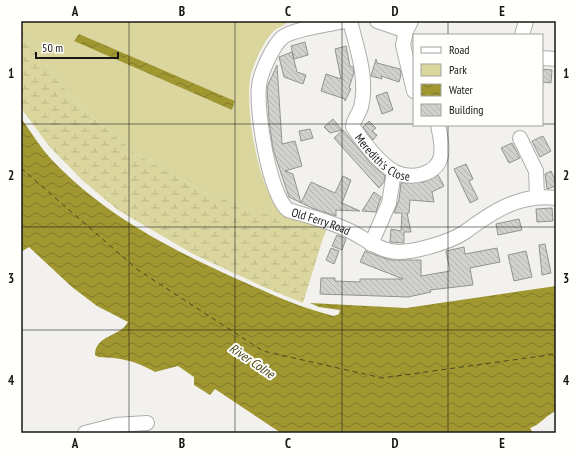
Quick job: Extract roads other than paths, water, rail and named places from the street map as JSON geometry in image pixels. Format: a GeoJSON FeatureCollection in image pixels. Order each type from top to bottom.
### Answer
{"type":"FeatureCollection","features":[{"type":"Feature","properties":{"kind":"street","name":"Old Ferry Road"},"geometry":{"type":"LineString","coordinates":[[345,21],[292,33],[282,38],[261,77],[259,91],[260,128],[277,193],[283,206],[288,210],[348,230],[371,244],[386,250],[398,252],[428,247],[460,234],[472,225],[511,203],[537,197],[556,198]]}},
{"type":"Feature","properties":{"kind":"street","name":"Meredith's Close"},"geometry":{"type":"LineString","coordinates":[[350,21],[363,72],[361,108],[353,120],[353,127],[363,142],[394,172],[420,175],[433,169],[441,157],[442,148],[438,126]]}},
{"type":"Feature","properties":{"kind":"street"},"geometry":{"type":"LineString","coordinates":[[376,21],[409,26],[403,49],[413,87]]}},
{"type":"Feature","properties":{"kind":"street"},"geometry":{"type":"LineString","coordinates":[[522,34],[526,21]]}},
{"type":"Feature","properties":{"kind":"street"},"geometry":{"type":"LineString","coordinates":[[543,58],[556,59]]}},
{"type":"Feature","properties":{"kind":"street"},"geometry":{"type":"LineString","coordinates":[[520,138],[536,171],[537,197]]}},
{"type":"Feature","properties":{"kind":"street"},"geometry":{"type":"LineString","coordinates":[[371,244],[389,203],[394,172]]}},
{"type":"Feature","properties":{"kind":"street"},"geometry":{"type":"LineString","coordinates":[[85,433],[147,424]]}},
{"type":"Feature","properties":{"kind":"water"},"geometry":{"type":"Polygon","coordinates":[[[79,34],[235,101],[232,110],[74,41],[79,34]]]}},
{"type":"Feature","properties":{"kind":"water","name":"River Colne"},"geometry":{"type":"Polygon","coordinates":[[[21,118],[52,160],[93,197],[115,213],[162,242],[187,255],[261,290],[308,309],[334,316],[339,314],[340,310],[319,307],[310,303],[406,308],[556,286],[556,411],[537,425],[530,428],[533,433],[281,433],[215,389],[210,395],[194,385],[194,377],[178,366],[155,372],[127,360],[98,357],[95,355],[96,348],[99,344],[119,331],[128,322],[97,306],[72,287],[29,247],[21,252],[21,118]]]}}]}
